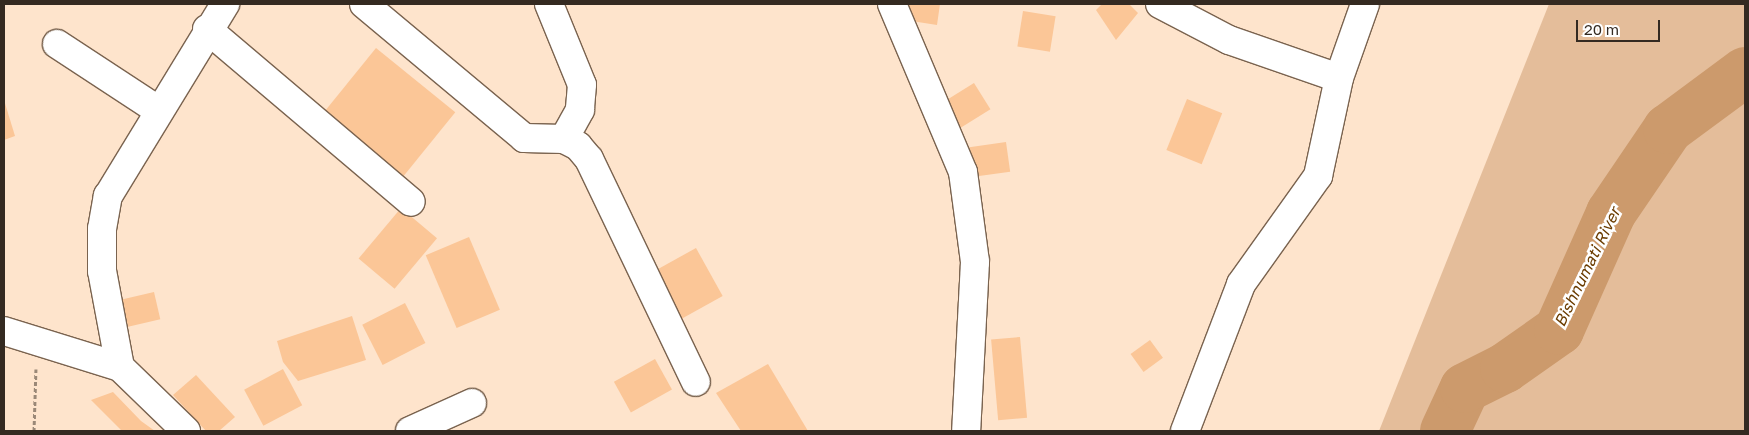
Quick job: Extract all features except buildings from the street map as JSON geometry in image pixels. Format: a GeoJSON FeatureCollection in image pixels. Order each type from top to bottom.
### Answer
{"type":"FeatureCollection","features":[{"type":"Feature","properties":{"kind":"street"},"geometry":{"type":"LineString","coordinates":[[120,367],[102,271],[102,229],[108,196],[207,29],[225,4]]}},
{"type":"Feature","properties":{"kind":"street"},"geometry":{"type":"LineString","coordinates":[[364,4],[524,138],[564,139],[578,146],[589,159],[696,382]]}},
{"type":"Feature","properties":{"kind":"street"},"geometry":{"type":"LineString","coordinates":[[549,4],[582,85],[580,110],[564,139]]}},
{"type":"Feature","properties":{"kind":"street"},"geometry":{"type":"LineString","coordinates":[[892,4],[963,172],[975,262],[966,431]]}},
{"type":"Feature","properties":{"kind":"street"},"geometry":{"type":"LineString","coordinates":[[1160,4],[1229,40],[1339,78]]}},
{"type":"Feature","properties":{"kind":"street"},"geometry":{"type":"LineString","coordinates":[[1185,431],[1241,284],[1318,176],[1339,78],[1365,4]]}},
{"type":"Feature","properties":{"kind":"street"},"geometry":{"type":"LineString","coordinates":[[207,29],[410,202]]}},
{"type":"Feature","properties":{"kind":"street"},"geometry":{"type":"LineString","coordinates":[[56,44],[158,110]]}},
{"type":"Feature","properties":{"kind":"street"},"geometry":{"type":"LineString","coordinates":[[4,331],[37,343],[120,367],[186,431]]}},
{"type":"Feature","properties":{"kind":"street"},"geometry":{"type":"LineString","coordinates":[[410,431],[472,403]]}},
{"type":"Feature","properties":{"kind":"path"},"geometry":{"type":"LineString","coordinates":[[34,431],[37,343]]}},
{"type":"Feature","properties":{"kind":"shaded area"},"geometry":{"type":"Polygon","coordinates":[[[1549,4],[1745,4],[1745,431],[1379,431],[1549,4]]]}},
{"type":"Feature","properties":{"kind":"waterway","name":"Bishnumati River"},"geometry":{"type":"LineString","coordinates":[[1445,431],[1465,388],[1505,368],[1559,330],[1611,213],[1668,129],[1745,72]]}}]}
